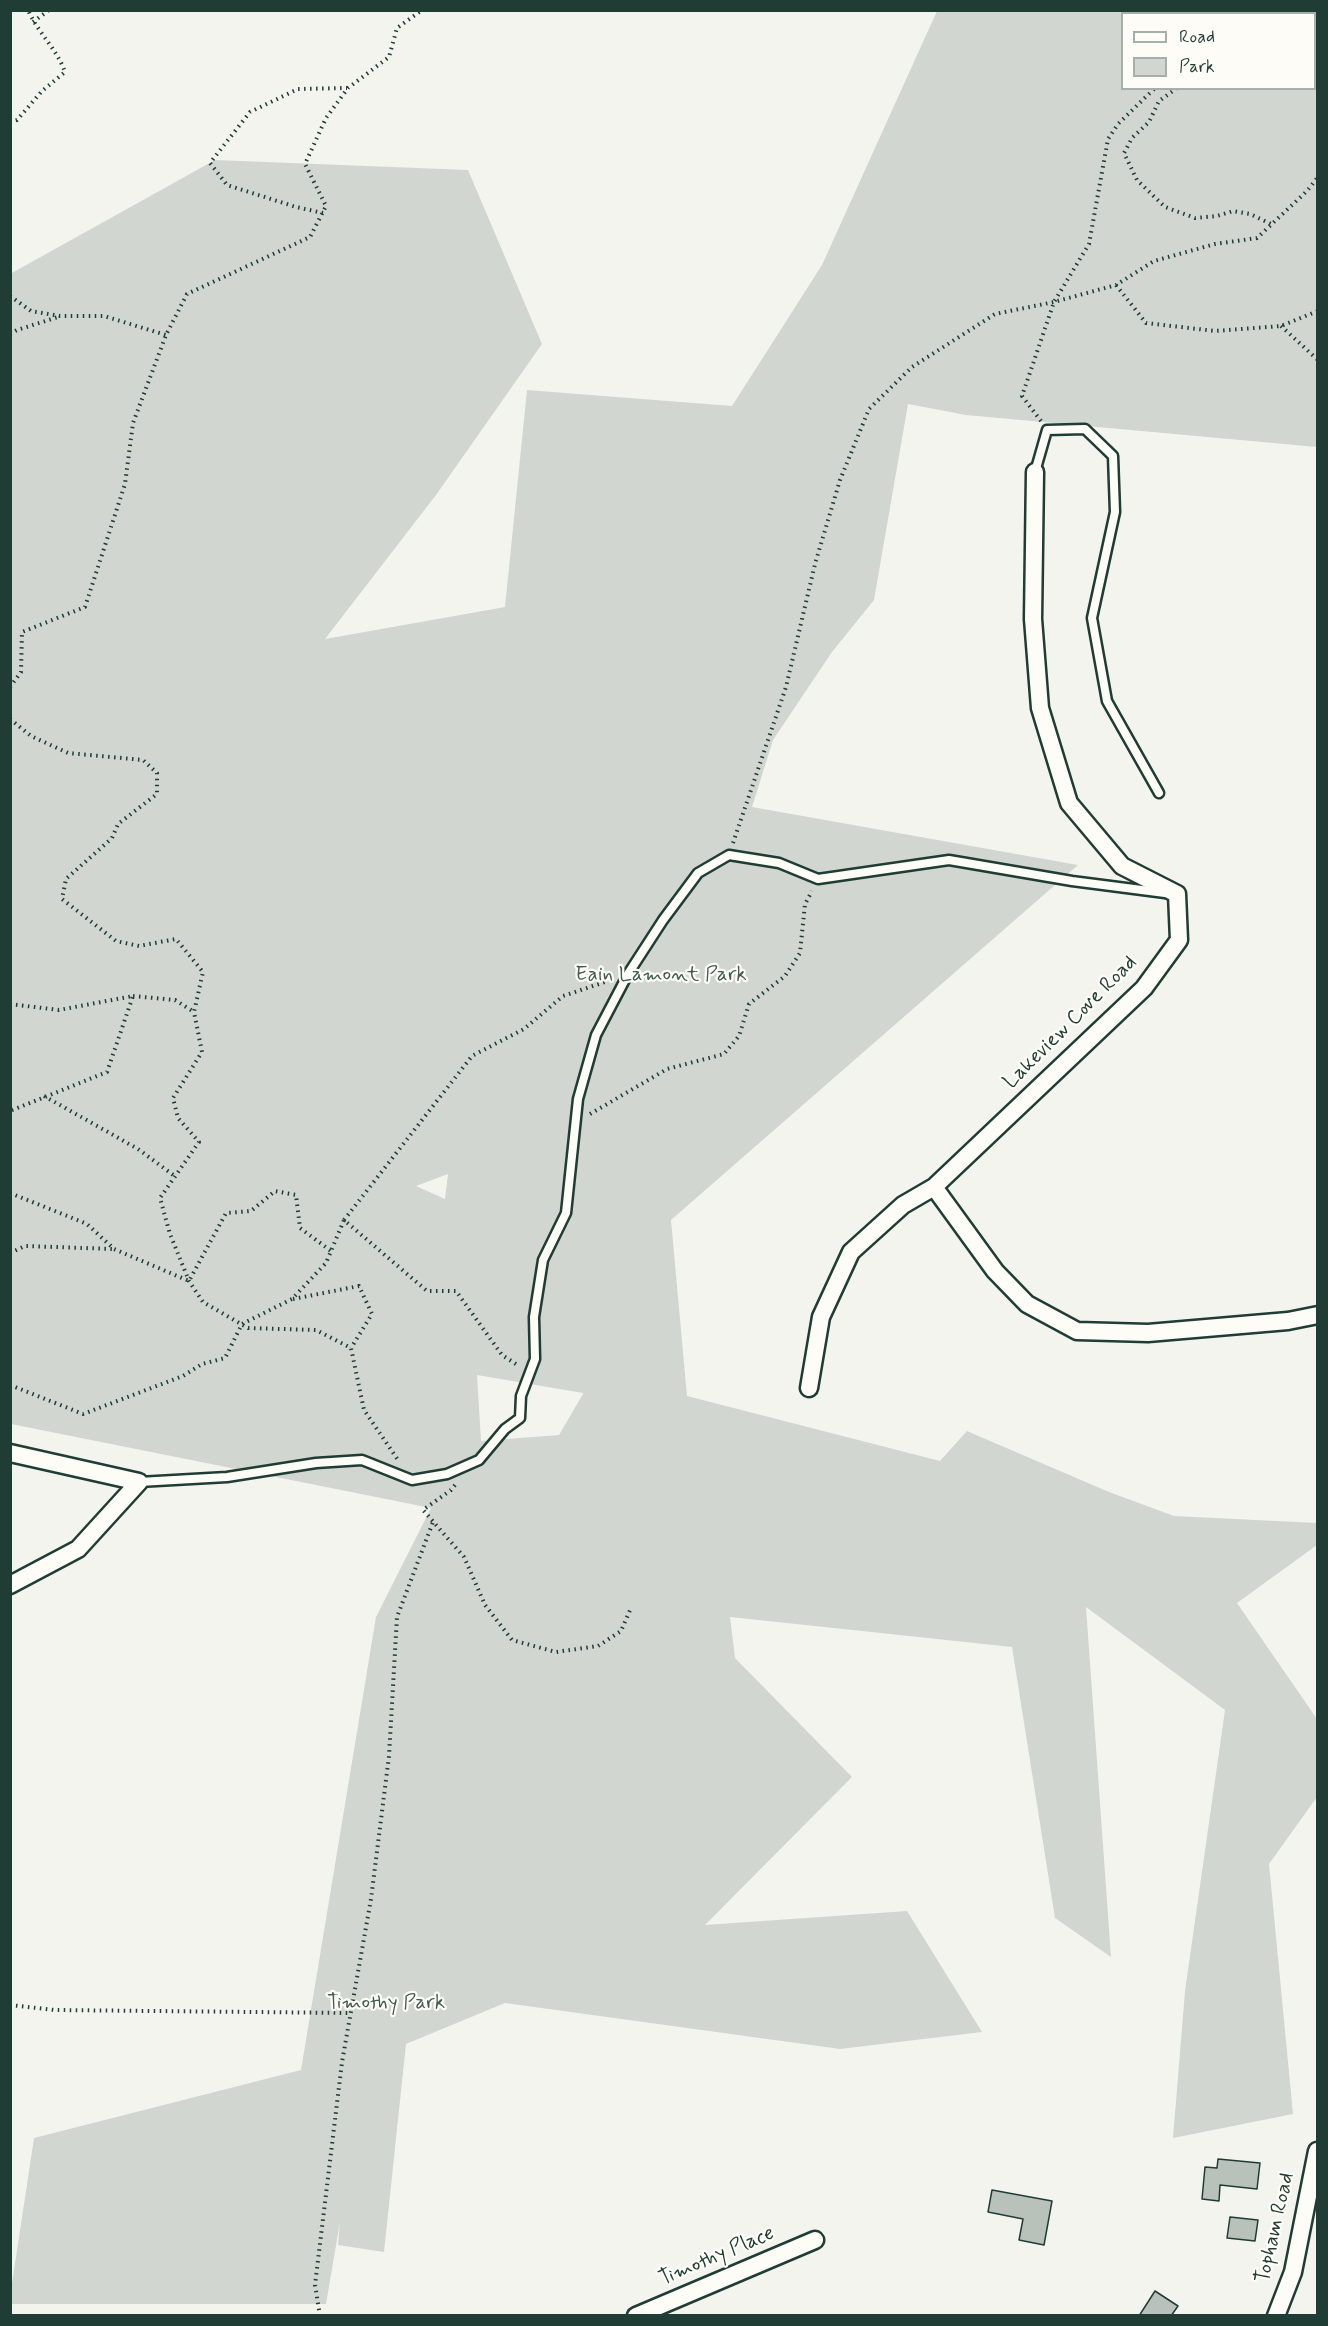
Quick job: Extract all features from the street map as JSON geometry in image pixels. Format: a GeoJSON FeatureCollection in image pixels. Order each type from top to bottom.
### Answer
{"type":"FeatureCollection","features":[{"type":"Feature","properties":{"kind":"street"},"geometry":{"type":"LineString","coordinates":[[1035,471],[1033,619],[1040,708],[1069,803],[1122,866],[1177,894]]}},
{"type":"Feature","properties":{"kind":"street","name":"Lakeview Cove Road"},"geometry":{"type":"LineString","coordinates":[[809,1388],[821,1317],[851,1252],[903,1205],[934,1187],[1144,988],[1179,940],[1177,894]]}},
{"type":"Feature","properties":{"kind":"street"},"geometry":{"type":"LineString","coordinates":[[934,1187],[995,1271],[1028,1304],[1077,1331],[1148,1333],[1287,1321],[1317,1315]]}},
{"type":"Feature","properties":{"kind":"street"},"geometry":{"type":"LineString","coordinates":[[10,1453],[139,1482],[78,1549],[10,1585]]}},
{"type":"Feature","properties":{"kind":"street","name":"Topham Road"},"geometry":{"type":"LineString","coordinates":[[1276,2316],[1293,2272],[1317,2151]]}},
{"type":"Feature","properties":{"kind":"street","name":"Timothy Place"},"geometry":{"type":"LineString","coordinates":[[636,2316],[815,2240]]}},
{"type":"Feature","properties":{"kind":"lane"},"geometry":{"type":"LineString","coordinates":[[1035,471],[1047,430],[1085,429],[1113,456],[1115,512],[1092,618],[1107,701],[1159,793]]}},
{"type":"Feature","properties":{"kind":"lane"},"geometry":{"type":"LineString","coordinates":[[139,1482],[227,1476],[316,1463],[362,1460],[412,1480],[447,1474],[479,1460],[505,1430],[520,1418],[521,1396],[535,1359],[534,1317],[543,1260],[566,1213],[578,1099],[596,1035],[628,974],[663,920],[698,873],[729,855],[779,863],[818,879],[950,860],[1072,881],[1177,894]]}},
{"type":"Feature","properties":{"kind":"path"},"geometry":{"type":"LineString","coordinates":[[10,122],[17,120],[42,91],[65,72],[61,58],[33,22],[28,10]]}},
{"type":"Feature","properties":{"kind":"path"},"geometry":{"type":"LineString","coordinates":[[33,22],[49,10]]}},
{"type":"Feature","properties":{"kind":"path"},"geometry":{"type":"LineString","coordinates":[[10,687],[21,672],[22,632],[85,608],[125,484],[133,423],[166,335],[187,294],[310,237],[326,206],[305,164],[326,118],[348,88],[389,57],[397,28],[422,10]]}},
{"type":"Feature","properties":{"kind":"path"},"geometry":{"type":"LineString","coordinates":[[324,213],[296,207],[227,185],[210,163],[250,112],[298,89],[348,88]]}},
{"type":"Feature","properties":{"kind":"path"},"geometry":{"type":"LineString","coordinates":[[1047,430],[1022,396],[1054,302],[1089,244],[1108,139],[1118,124],[1153,90]]}},
{"type":"Feature","properties":{"kind":"path"},"geometry":{"type":"LineString","coordinates":[[1174,90],[1159,101],[1149,122],[1132,138],[1124,153],[1137,180],[1165,207],[1195,218],[1217,216],[1233,211],[1250,214],[1271,224]]}},
{"type":"Feature","properties":{"kind":"path"},"geometry":{"type":"LineString","coordinates":[[729,855],[786,687],[815,564],[840,480],[869,409],[912,367],[995,314],[1054,302],[1116,285],[1154,261],[1215,244],[1257,238],[1307,191],[1317,177]]}},
{"type":"Feature","properties":{"kind":"path"},"geometry":{"type":"LineString","coordinates":[[1116,285],[1146,323],[1215,331],[1281,326],[1317,311]]}},
{"type":"Feature","properties":{"kind":"path"},"geometry":{"type":"LineString","coordinates":[[10,296],[31,311],[60,316],[104,316],[166,335]]}},
{"type":"Feature","properties":{"kind":"path"},"geometry":{"type":"LineString","coordinates":[[10,334],[60,316]]}},
{"type":"Feature","properties":{"kind":"path"},"geometry":{"type":"LineString","coordinates":[[1281,326],[1317,360]]}},
{"type":"Feature","properties":{"kind":"path"},"geometry":{"type":"LineString","coordinates":[[10,720],[31,736],[68,753],[144,760],[157,773],[157,794],[118,824],[112,838],[66,879],[62,899],[116,941],[139,946],[176,939],[203,972],[194,1012],[202,1052],[173,1098],[178,1118],[199,1142],[160,1198],[170,1234],[189,1281],[203,1302],[248,1328],[316,1330],[351,1348]]}},
{"type":"Feature","properties":{"kind":"path"},"geometry":{"type":"LineString","coordinates":[[576,1122],[667,1069],[724,1054],[739,1036],[749,1004],[785,976],[800,953],[805,904],[818,879]]}},
{"type":"Feature","properties":{"kind":"path"},"geometry":{"type":"LineString","coordinates":[[292,1299],[326,1263],[344,1220],[472,1056],[524,1029],[563,996],[628,974]]}},
{"type":"Feature","properties":{"kind":"path"},"geometry":{"type":"LineString","coordinates":[[10,1004],[59,1010],[133,996],[175,1000],[194,1012]]}},
{"type":"Feature","properties":{"kind":"path"},"geometry":{"type":"LineString","coordinates":[[10,1111],[107,1072],[133,996]]}},
{"type":"Feature","properties":{"kind":"path"},"geometry":{"type":"LineString","coordinates":[[44,1096],[138,1149],[176,1177]]}},
{"type":"Feature","properties":{"kind":"path"},"geometry":{"type":"LineString","coordinates":[[189,1281],[226,1213],[251,1211],[275,1191],[296,1195],[300,1227],[331,1251]]}},
{"type":"Feature","properties":{"kind":"path"},"geometry":{"type":"LineString","coordinates":[[10,1193],[87,1224],[114,1249],[189,1281]]}},
{"type":"Feature","properties":{"kind":"path"},"geometry":{"type":"LineString","coordinates":[[344,1220],[427,1291],[456,1291],[502,1355],[530,1373]]}},
{"type":"Feature","properties":{"kind":"path"},"geometry":{"type":"LineString","coordinates":[[10,1254],[25,1246],[114,1249]]}},
{"type":"Feature","properties":{"kind":"path"},"geometry":{"type":"LineString","coordinates":[[10,1385],[83,1414],[183,1376],[202,1364],[225,1358],[242,1324],[292,1299],[358,1286],[372,1314],[351,1348],[364,1410],[412,1480]]}},
{"type":"Feature","properties":{"kind":"path"},"geometry":{"type":"LineString","coordinates":[[466,1466],[451,1490],[423,1510],[464,1557],[485,1605],[512,1640],[556,1652],[598,1646],[621,1631],[631,1608]]}},
{"type":"Feature","properties":{"kind":"path"},"geometry":{"type":"LineString","coordinates":[[320,2316],[315,2285],[342,2062],[371,1899],[389,1756],[397,1617],[433,1522]]}},
{"type":"Feature","properties":{"kind":"path"},"geometry":{"type":"LineString","coordinates":[[10,2005],[55,2010],[351,2013]]}},
{"type":"Feature","properties":{"kind":"green space"},"geometry":{"type":"Polygon","coordinates":[[[937,11],[1317,11],[1317,447],[966,415],[908,404],[874,600],[832,652],[773,740],[752,807],[1078,865],[671,1220],[687,1396],[940,1461],[967,1431],[1109,1492],[1174,1516],[1317,1523],[1317,1545],[1237,1603],[1317,1719],[1317,1797],[1269,1864],[1293,2114],[1173,2138],[1185,1991],[1225,1710],[1086,1607],[1111,1957],[1055,1918],[1012,1647],[730,1617],[735,1658],[852,1777],[705,1925],[907,1911],[982,2032],[840,2049],[505,2003],[406,2044],[384,2252],[338,2245],[340,2222],[326,2304],[11,2304],[11,2290],[34,2138],[301,2070],[376,1617],[431,1508],[11,1424],[10,274],[215,160],[468,170],[542,344],[436,495],[325,639],[505,607],[527,390],[732,406],[822,265],[937,11]],[[448,1174],[416,1186],[445,1199],[448,1174]],[[477,1375],[481,1441],[559,1435],[583,1394],[583,1393],[477,1375]]]}},
{"type":"Feature","properties":{"kind":"building"},"geometry":{"type":"Polygon","coordinates":[[[1218,2159],[1260,2163],[1257,2189],[1220,2185],[1219,2201],[1202,2199],[1205,2167],[1217,2168],[1218,2159]]]}},
{"type":"Feature","properties":{"kind":"building"},"geometry":{"type":"Polygon","coordinates":[[[992,2190],[1052,2201],[1044,2245],[1019,2240],[1023,2219],[988,2212],[992,2190]]]}},
{"type":"Feature","properties":{"kind":"building"},"geometry":{"type":"Polygon","coordinates":[[[1230,2217],[1258,2220],[1255,2241],[1227,2238],[1230,2217]]]}},
{"type":"Feature","properties":{"kind":"building"},"geometry":{"type":"Polygon","coordinates":[[[1155,2291],[1178,2306],[1171,2316],[1139,2316],[1155,2291]]]}},
{"type":"Feature","properties":{"kind":"park label","name":"Eain Lamont Park"},"geometry":{"type":"Point","coordinates":[661,976]}},
{"type":"Feature","properties":{"kind":"park label","name":"Timothy Park"},"geometry":{"type":"Point","coordinates":[386,2004]}}]}
